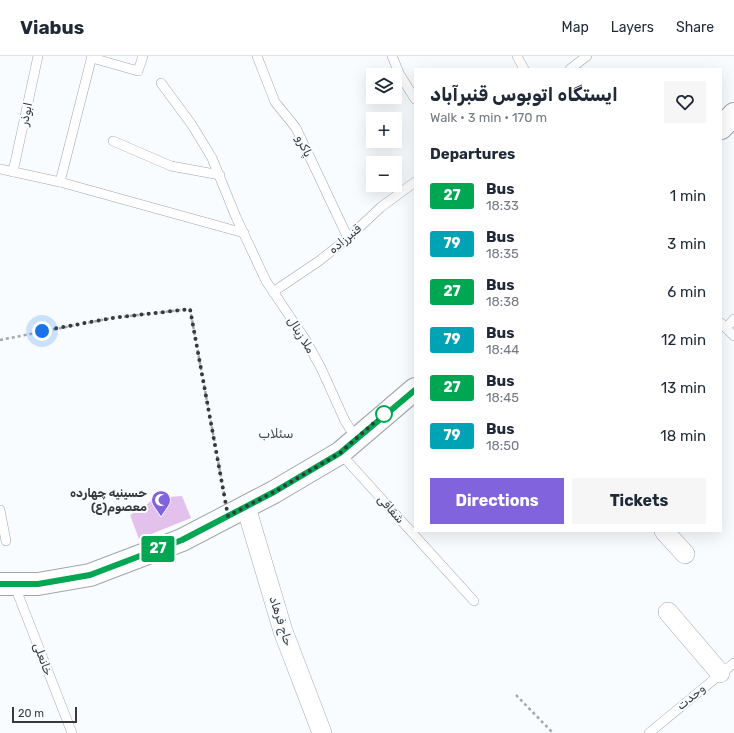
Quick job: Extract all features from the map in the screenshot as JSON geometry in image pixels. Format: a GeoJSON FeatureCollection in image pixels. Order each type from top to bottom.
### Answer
{"type":"FeatureCollection","features":[{"type":"Feature","properties":{"kind":"street"},"geometry":{"type":"LineString","coordinates":[[722,127],[734,114]]}},
{"type":"Feature","properties":{"kind":"street"},"geometry":{"type":"LineString","coordinates":[[7,584],[38,584],[90,575],[182,540],[340,453],[414,391]]}},
{"type":"Feature","properties":{"kind":"street","name":"حاج فرهاد"},"geometry":{"type":"LineString","coordinates":[[237,511],[322,733]]}},
{"type":"Feature","properties":{"kind":"street"},"geometry":{"type":"LineString","coordinates":[[665,532],[685,554]]}},
{"type":"Feature","properties":{"kind":"street"},"geometry":{"type":"LineString","coordinates":[[668,612],[727,668]]}},
{"type":"Feature","properties":{"kind":"lane","name":"ابوذر"},"geometry":{"type":"LineString","coordinates":[[14,172],[38,56]]}},
{"type":"Feature","properties":{"kind":"lane"},"geometry":{"type":"LineString","coordinates":[[60,182],[92,57],[138,71],[143,56]]}},
{"type":"Feature","properties":{"kind":"lane","name":"پاکرو"},"geometry":{"type":"LineString","coordinates":[[257,56],[275,102],[299,135],[348,238]]}},
{"type":"Feature","properties":{"kind":"lane"},"geometry":{"type":"LineString","coordinates":[[392,56],[414,97]]}},
{"type":"Feature","properties":{"kind":"lane"},"geometry":{"type":"LineString","coordinates":[[517,56],[523,68]]}},
{"type":"Feature","properties":{"kind":"lane"},"geometry":{"type":"LineString","coordinates":[[574,63],[587,56]]}},
{"type":"Feature","properties":{"kind":"lane","name":"ملا زینال"},"geometry":{"type":"LineString","coordinates":[[161,84],[167,90],[177,107],[203,142],[220,175],[266,281],[305,339],[321,368],[345,421],[356,438]]}},
{"type":"Feature","properties":{"kind":"lane"},"geometry":{"type":"LineString","coordinates":[[113,141],[171,166],[220,175]]}},
{"type":"Feature","properties":{"kind":"lane"},"geometry":{"type":"LineString","coordinates":[[0,169],[60,182],[244,233]]}},
{"type":"Feature","properties":{"kind":"lane","name":"قنبرزاده"},"geometry":{"type":"LineString","coordinates":[[273,292],[319,261],[348,238],[381,207],[414,183]]}},
{"type":"Feature","properties":{"kind":"lane"},"geometry":{"type":"LineString","coordinates":[[734,319],[723,326],[734,336]]}},
{"type":"Feature","properties":{"kind":"lane","name":"شقاقی"},"geometry":{"type":"LineString","coordinates":[[340,453],[474,602]]}},
{"type":"Feature","properties":{"kind":"lane"},"geometry":{"type":"LineString","coordinates":[[0,510],[6,541]]}},
{"type":"Feature","properties":{"kind":"lane","name":"خانعلی"},"geometry":{"type":"LineString","coordinates":[[7,584],[72,733]]}},
{"type":"Feature","properties":{"kind":"lane","name":"وحدت"},"geometry":{"type":"LineString","coordinates":[[649,733],[727,668]]}},
{"type":"Feature","properties":{"kind":"path"},"geometry":{"type":"LineString","coordinates":[[0,340],[112,318],[190,309],[237,511]]}},
{"type":"Feature","properties":{"kind":"path"},"geometry":{"type":"LineString","coordinates":[[516,695],[553,733]]}},
{"type":"Feature","properties":{"kind":"building","name":"حسینیه چهارده معصوم(ع)"},"geometry":{"type":"Polygon","coordinates":[[[182,496],[191,518],[139,539],[130,515],[143,508],[154,498],[182,496]]]}},
{"type":"Feature","properties":{"kind":"bus line","name":"27"},"geometry":{"type":"LineString","coordinates":[[0,584],[38,584],[90,575],[182,540],[274,492],[340,453],[386,412],[414,391]]}},
{"type":"Feature","properties":{"kind":"place","name":"حسینیه چهارده معصوم(ع)"},"geometry":{"type":"Point","coordinates":[161,517]}},
{"type":"Feature","properties":{"kind":"district","name":"سئلاب"},"geometry":{"type":"Point","coordinates":[276,433]}},
{"type":"Feature","properties":{"kind":"route"},"geometry":{"type":"LineString","coordinates":[[42,331],[112,318],[190,309],[228,516],[274,492],[340,453],[386,412],[384,414]]}}]}
